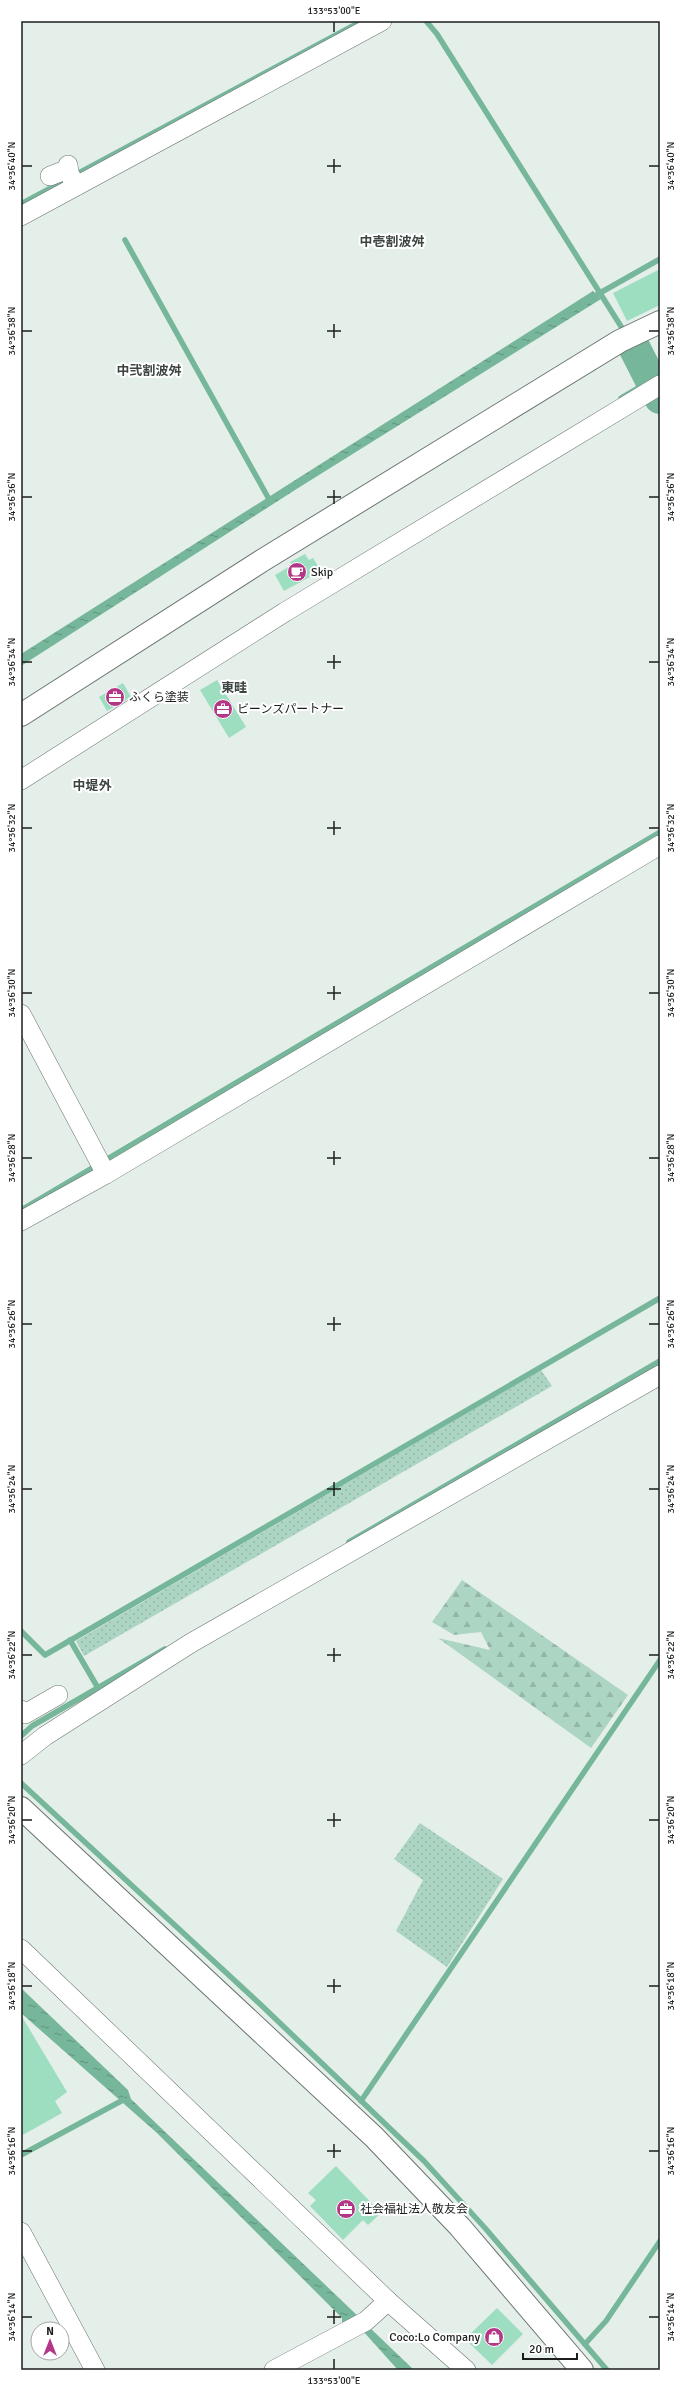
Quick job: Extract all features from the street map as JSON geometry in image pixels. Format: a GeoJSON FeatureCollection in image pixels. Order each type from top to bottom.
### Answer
{"type":"FeatureCollection","features":[{"type":"Feature","properties":{"kind":"street"},"geometry":{"type":"LineString","coordinates":[[50,176],[71,175],[106,163],[382,21]]}},
{"type":"Feature","properties":{"kind":"street"},"geometry":{"type":"LineString","coordinates":[[21,216],[71,175]]}},
{"type":"Feature","properties":{"kind":"street"},"geometry":{"type":"LineString","coordinates":[[21,715],[270,556],[620,341],[660,322]]}},
{"type":"Feature","properties":{"kind":"street"},"geometry":{"type":"LineString","coordinates":[[21,780],[285,612],[655,388]]}},
{"type":"Feature","properties":{"kind":"street"},"geometry":{"type":"LineString","coordinates":[[21,1221],[102,1167],[660,845]]}},
{"type":"Feature","properties":{"kind":"street"},"geometry":{"type":"LineString","coordinates":[[21,1014],[102,1167]]}},
{"type":"Feature","properties":{"kind":"street"},"geometry":{"type":"LineString","coordinates":[[21,1755],[45,1736],[191,1643],[660,1375]]}},
{"type":"Feature","properties":{"kind":"street"},"geometry":{"type":"LineString","coordinates":[[21,1710],[25,1714],[58,1695]]}},
{"type":"Feature","properties":{"kind":"street"},"geometry":{"type":"LineString","coordinates":[[21,1808],[374,2137],[460,2227],[582,2370]]}},
{"type":"Feature","properties":{"kind":"street"},"geometry":{"type":"LineString","coordinates":[[21,1949],[388,2301],[466,2370]]}},
{"type":"Feature","properties":{"kind":"street"},"geometry":{"type":"LineString","coordinates":[[21,2232],[95,2370]]}},
{"type":"Feature","properties":{"kind":"street"},"geometry":{"type":"LineString","coordinates":[[274,2370],[360,2324],[388,2301]]}},
{"type":"Feature","properties":{"kind":"green space"},"geometry":{"type":"Polygon","coordinates":[[[541,1370],[552,1386],[84,1656],[76,1641],[541,1370]]]}},
{"type":"Feature","properties":{"kind":"green space"},"geometry":{"type":"Polygon","coordinates":[[[462,1580],[628,1695],[591,1748],[438,1638],[490,1650],[481,1632],[454,1635],[432,1622],[462,1580]]]}},
{"type":"Feature","properties":{"kind":"green space"},"geometry":{"type":"Polygon","coordinates":[[[420,1823],[503,1879],[447,1967],[396,1931],[423,1880],[394,1859],[420,1823]]]}},
{"type":"Feature","properties":{"kind":"water"},"geometry":{"type":"Polygon","coordinates":[[[593,291],[601,299],[295,490],[21,666],[21,654],[593,291]]]}},
{"type":"Feature","properties":{"kind":"water"},"geometry":{"type":"Polygon","coordinates":[[[21,1988],[128,2090],[131,2099],[361,2319],[342,2325],[342,2318],[157,2133],[21,2013],[21,1988]]]}},
{"type":"Feature","properties":{"kind":"water"},"geometry":{"type":"Polygon","coordinates":[[[368,2326],[414,2370],[398,2370],[362,2330],[368,2326]]]}},
{"type":"Feature","properties":{"kind":"building"},"geometry":{"type":"Polygon","coordinates":[[[660,269],[660,305],[627,321],[613,293],[660,269]]]}},
{"type":"Feature","properties":{"kind":"building"},"geometry":{"type":"Polygon","coordinates":[[[305,554],[309,560],[313,558],[321,571],[284,591],[275,575],[292,565],[290,562],[305,554]]]}},
{"type":"Feature","properties":{"kind":"building"},"geometry":{"type":"Polygon","coordinates":[[[217,680],[246,727],[229,738],[200,690],[217,680]]]}},
{"type":"Feature","properties":{"kind":"building"},"geometry":{"type":"Polygon","coordinates":[[[123,683],[131,697],[107,711],[99,697],[123,683]]]}},
{"type":"Feature","properties":{"kind":"building"},"geometry":{"type":"Polygon","coordinates":[[[21,2015],[67,2092],[55,2101],[62,2113],[21,2136],[21,2015]]]}},
{"type":"Feature","properties":{"kind":"building","name":"社会福祉法人敬友会"},"geometry":{"type":"Polygon","coordinates":[[[336,2166],[381,2213],[368,2225],[363,2220],[343,2240],[310,2206],[316,2200],[308,2193],[336,2166]]]}},
{"type":"Feature","properties":{"kind":"building","name":"Coco:Lo Company"},"geometry":{"type":"Polygon","coordinates":[[[497,2308],[523,2334],[492,2365],[465,2339],[497,2308]]]}},
{"type":"Feature","properties":{"kind":"waterway"},"geometry":{"type":"LineString","coordinates":[[21,204],[362,21]]}},
{"type":"Feature","properties":{"kind":"waterway"},"geometry":{"type":"LineString","coordinates":[[426,21],[437,34],[622,328]]}},
{"type":"Feature","properties":{"kind":"waterway"},"geometry":{"type":"LineString","coordinates":[[125,240],[270,501]]}},
{"type":"Feature","properties":{"kind":"waterway"},"geometry":{"type":"LineString","coordinates":[[591,298],[660,259]]}},
{"type":"Feature","properties":{"kind":"waterway"},"geometry":{"type":"LineString","coordinates":[[634,347],[660,398]]}},
{"type":"Feature","properties":{"kind":"waterway"},"geometry":{"type":"LineString","coordinates":[[621,398],[660,375]]}},
{"type":"Feature","properties":{"kind":"waterway"},"geometry":{"type":"LineString","coordinates":[[21,1210],[660,832]]}},
{"type":"Feature","properties":{"kind":"waterway"},"geometry":{"type":"LineString","coordinates":[[21,1631],[45,1655],[660,1298]]}},
{"type":"Feature","properties":{"kind":"waterway"},"geometry":{"type":"LineString","coordinates":[[349,1542],[660,1361]]}},
{"type":"Feature","properties":{"kind":"waterway"},"geometry":{"type":"LineString","coordinates":[[70,1640],[98,1688]]}},
{"type":"Feature","properties":{"kind":"waterway"},"geometry":{"type":"LineString","coordinates":[[21,1736],[32,1726],[165,1649]]}},
{"type":"Feature","properties":{"kind":"waterway"},"geometry":{"type":"LineString","coordinates":[[361,2101],[660,1660]]}},
{"type":"Feature","properties":{"kind":"waterway"},"geometry":{"type":"LineString","coordinates":[[21,1783],[260,2004],[424,2161],[485,2228],[607,2370]]}},
{"type":"Feature","properties":{"kind":"waterway"},"geometry":{"type":"LineString","coordinates":[[21,2155],[123,2100]]}},
{"type":"Feature","properties":{"kind":"waterway"},"geometry":{"type":"LineString","coordinates":[[585,2344],[606,2321],[660,2241]]}},
{"type":"Feature","properties":{"kind":"place","name":"Skip"},"geometry":{"type":"Point","coordinates":[297,572]}},
{"type":"Feature","properties":{"kind":"place","name":"ふくら塗装"},"geometry":{"type":"Point","coordinates":[115,697]}},
{"type":"Feature","properties":{"kind":"place","name":"ビーンズパートナー"},"geometry":{"type":"Point","coordinates":[223,709]}},
{"type":"Feature","properties":{"kind":"place","name":"社会福祉法人敬友会"},"geometry":{"type":"Point","coordinates":[346,2209]}},
{"type":"Feature","properties":{"kind":"place","name":"Coco:Lo Company"},"geometry":{"type":"Point","coordinates":[494,2337]}},
{"type":"Feature","properties":{"kind":"district","name":"中壱割波舛"},"geometry":{"type":"Point","coordinates":[392,241]}},
{"type":"Feature","properties":{"kind":"district","name":"中弐割波舛"},"geometry":{"type":"Point","coordinates":[149,370]}},
{"type":"Feature","properties":{"kind":"district","name":"東畦"},"geometry":{"type":"Point","coordinates":[234,687]}},
{"type":"Feature","properties":{"kind":"district","name":"中堤外"},"geometry":{"type":"Point","coordinates":[92,785]}}]}
